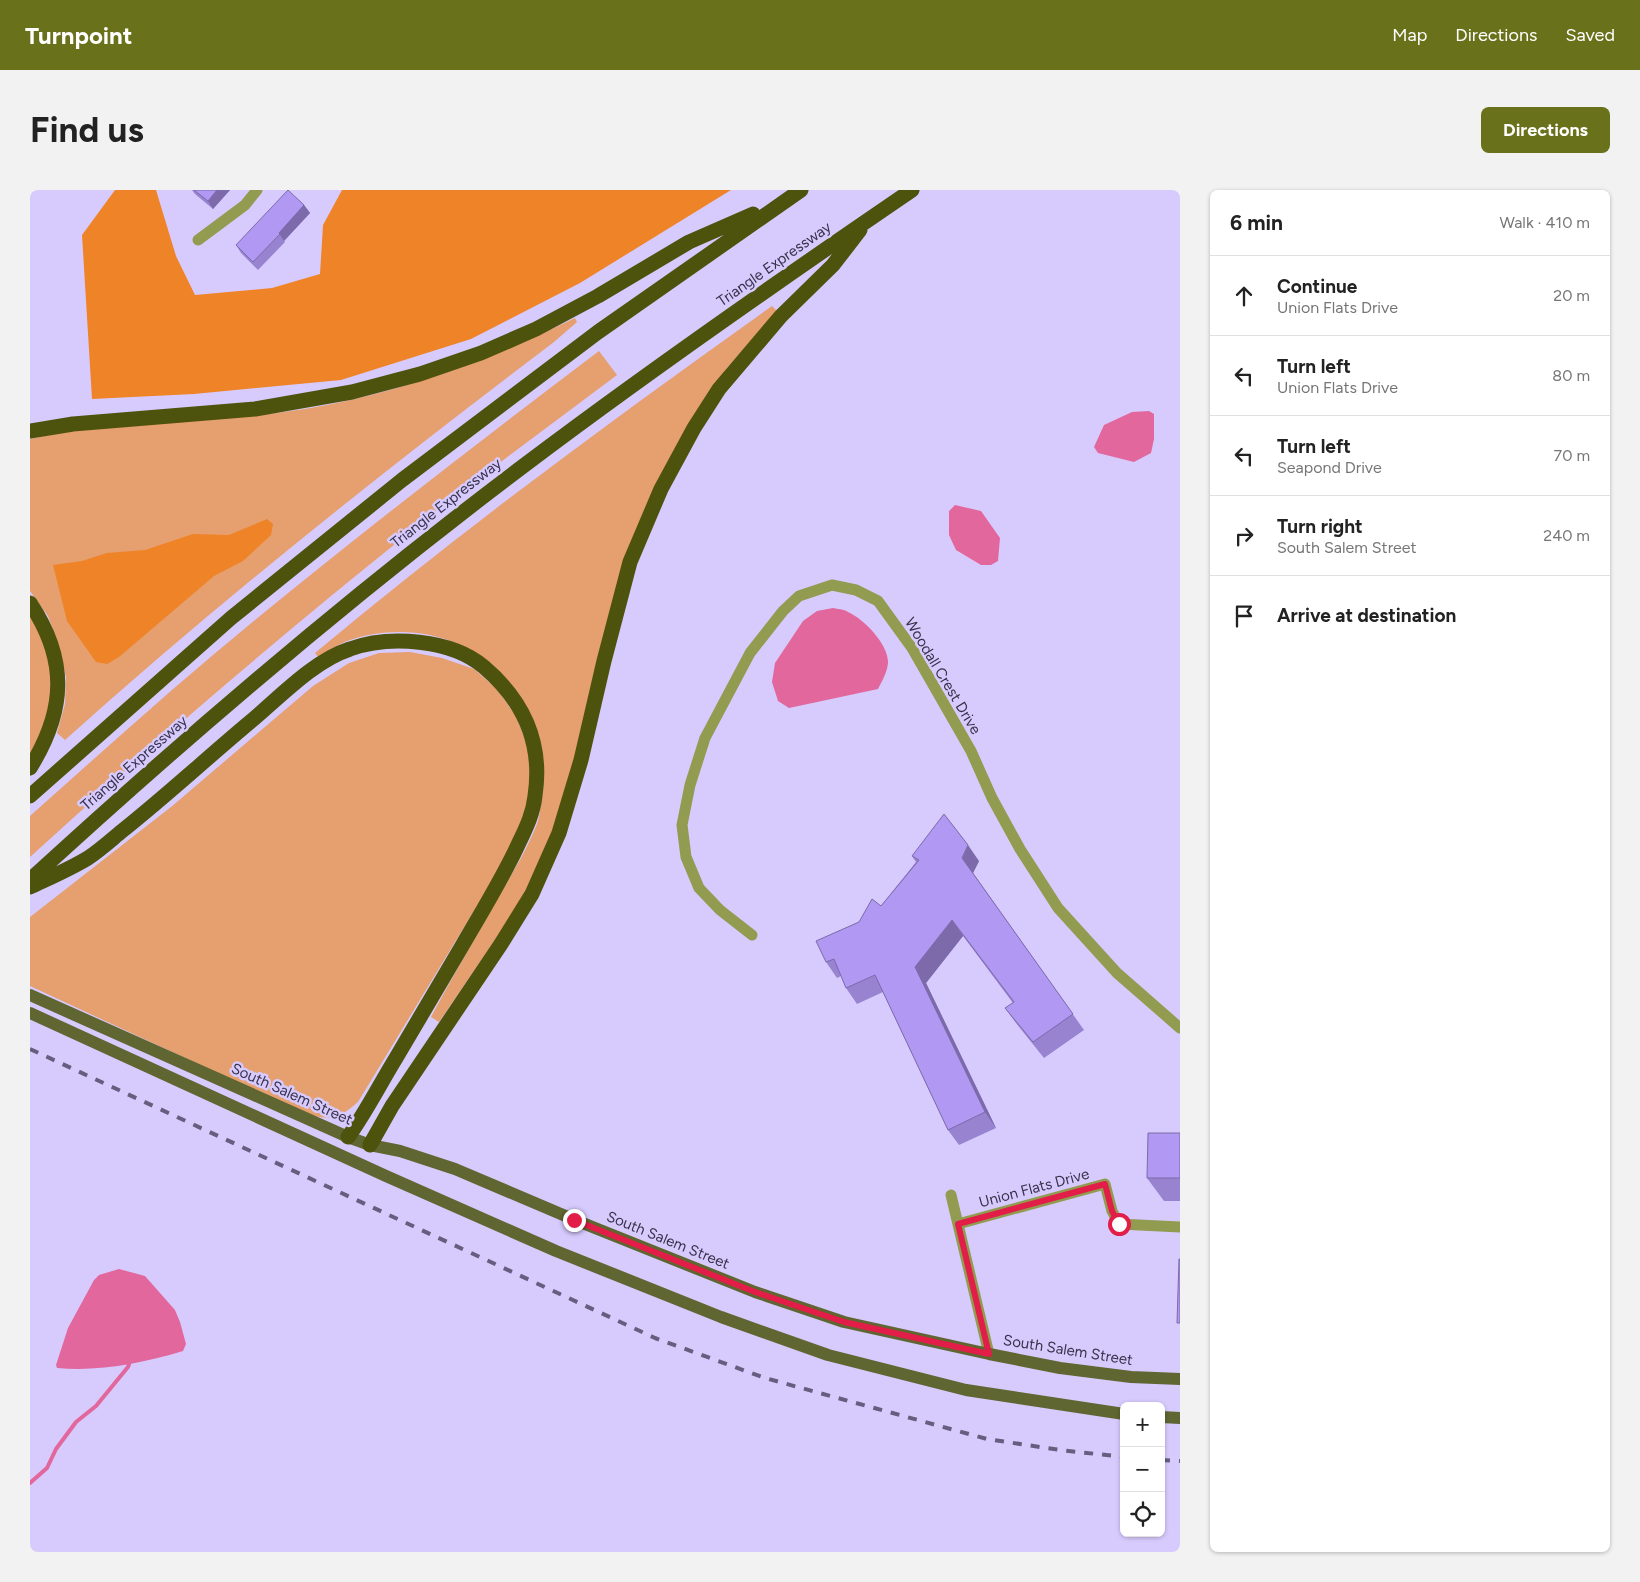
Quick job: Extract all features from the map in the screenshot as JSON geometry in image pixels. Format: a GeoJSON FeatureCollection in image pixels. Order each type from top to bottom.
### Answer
{"type":"FeatureCollection","features":[{"type":"Feature","properties":{"kind":"highway"},"geometry":{"type":"LineString","coordinates":[[30,796],[231,618],[402,480],[598,332],[801,190]]}},
{"type":"Feature","properties":{"kind":"highway","name":"Triangle Expressway"},"geometry":{"type":"LineString","coordinates":[[30,880],[138,782],[244,691],[404,559],[520,468],[644,376],[912,190]]}},
{"type":"Feature","properties":{"kind":"highway"},"geometry":{"type":"LineString","coordinates":[[30,431],[73,424],[255,409],[352,392],[420,374],[481,353],[536,329],[598,296],[689,242],[786,200]]}},
{"type":"Feature","properties":{"kind":"highway"},"geometry":{"type":"LineString","coordinates":[[370,1145],[392,1106],[501,944],[532,894],[562,824],[581,760],[630,562],[661,489],[694,428],[719,389],[781,316],[833,265],[868,220]]}},
{"type":"Feature","properties":{"kind":"highway"},"geometry":{"type":"LineString","coordinates":[[30,603],[42,620],[53,649],[58,679],[57,705],[50,730],[30,768]]}},
{"type":"Feature","properties":{"kind":"highway"},"geometry":{"type":"LineString","coordinates":[[30,887],[87,858],[146,811],[298,681],[322,663],[347,649],[371,642],[398,640],[426,643],[458,652],[480,664],[512,696],[523,714],[531,733],[536,756],[537,777],[531,818],[509,864],[348,1137]]}},
{"type":"Feature","properties":{"kind":"main road","name":"South Salem Street"},"geometry":{"type":"LineString","coordinates":[[30,995],[348,1137],[455,1169],[574,1220],[782,1301],[844,1322],[1060,1368],[1131,1377],[1180,1379]]}},
{"type":"Feature","properties":{"kind":"main road"},"geometry":{"type":"LineString","coordinates":[[30,1013],[339,1155],[556,1251],[721,1317],[828,1355],[966,1390],[1120,1413]]}},
{"type":"Feature","properties":{"kind":"main road"},"geometry":{"type":"LineString","coordinates":[[339,1155],[348,1137]]}},
{"type":"Feature","properties":{"kind":"main road"},"geometry":{"type":"LineString","coordinates":[[359,1164],[370,1145]]}},
{"type":"Feature","properties":{"kind":"main road"},"geometry":{"type":"LineString","coordinates":[[1165,1417],[1180,1418]]}},
{"type":"Feature","properties":{"kind":"street"},"geometry":{"type":"LineString","coordinates":[[198,240],[244,205],[257,190]]}},
{"type":"Feature","properties":{"kind":"street","name":"Woodall Crest Drive"},"geometry":{"type":"LineString","coordinates":[[752,935],[720,910],[699,888],[686,856],[682,825],[690,785],[705,738],[750,653],[783,611],[799,596],[832,585],[856,590],[878,601],[912,648],[971,751],[992,798],[1020,849],[1058,908],[1117,973],[1180,1028]]}},
{"type":"Feature","properties":{"kind":"street","name":"Union Flats Drive"},"geometry":{"type":"LineString","coordinates":[[958,1224],[1105,1184],[1112,1211],[1119,1224],[1180,1227]]}},
{"type":"Feature","properties":{"kind":"street"},"geometry":{"type":"LineString","coordinates":[[951,1195],[989,1354]]}},
{"type":"Feature","properties":{"kind":"shaded area"},"geometry":{"type":"Polygon","coordinates":[[[115,190],[156,190],[176,256],[195,295],[272,288],[320,274],[323,225],[342,190],[731,190],[580,283],[471,339],[341,380],[194,394],[92,399],[82,235],[115,190]]]}},
{"type":"Feature","properties":{"kind":"shaded area"},"geometry":{"type":"Polygon","coordinates":[[[772,306],[777,311],[727,368],[691,420],[661,477],[557,822],[522,900],[439,1022],[431,1017],[528,845],[537,824],[544,776],[542,753],[537,732],[529,712],[518,693],[504,676],[487,661],[454,642],[424,634],[393,632],[347,641],[318,657],[315,653],[483,518],[772,306]]]}},
{"type":"Feature","properties":{"kind":"shaded area"},"geometry":{"type":"Polygon","coordinates":[[[575,318],[577,322],[554,342],[305,536],[65,740],[57,733],[65,704],[66,677],[59,646],[48,616],[30,591],[30,439],[96,428],[265,414],[334,404],[440,375],[542,334],[575,318]]]}},
{"type":"Feature","properties":{"kind":"shaded area"},"geometry":{"type":"Polygon","coordinates":[[[599,351],[617,375],[461,492],[361,571],[217,692],[30,857],[30,816],[113,742],[297,586],[599,351]]]}},
{"type":"Feature","properties":{"kind":"shaded area"},"geometry":{"type":"Polygon","coordinates":[[[1149,411],[1154,414],[1154,439],[1151,453],[1134,462],[1098,453],[1094,447],[1104,425],[1132,412],[1149,411]]]}},
{"type":"Feature","properties":{"kind":"shaded area"},"geometry":{"type":"Polygon","coordinates":[[[955,505],[981,511],[1000,538],[998,561],[991,565],[981,565],[956,550],[949,535],[949,511],[955,505]]]}},
{"type":"Feature","properties":{"kind":"shaded area"},"geometry":{"type":"Polygon","coordinates":[[[267,519],[273,524],[271,535],[243,561],[214,576],[119,657],[107,664],[96,662],[67,621],[53,565],[82,561],[107,553],[145,550],[193,534],[229,535],[267,519]]]}},
{"type":"Feature","properties":{"kind":"shaded area"},"geometry":{"type":"Polygon","coordinates":[[[833,608],[845,610],[854,615],[868,626],[880,641],[888,663],[884,677],[878,689],[789,708],[778,701],[772,682],[775,663],[803,621],[817,611],[833,608]]]}},
{"type":"Feature","properties":{"kind":"shaded area"},"geometry":{"type":"Polygon","coordinates":[[[30,616],[45,647],[50,670],[51,694],[47,718],[30,756],[30,616]]]}},
{"type":"Feature","properties":{"kind":"shaded area"},"geometry":{"type":"Polygon","coordinates":[[[410,652],[442,658],[474,669],[497,689],[516,716],[528,747],[531,781],[525,815],[506,858],[358,1102],[335,1117],[308,1115],[30,986],[30,917],[171,807],[313,686],[349,663],[379,653],[410,652]]]}},
{"type":"Feature","properties":{"kind":"shaded area"},"geometry":{"type":"Polygon","coordinates":[[[119,1269],[145,1276],[175,1310],[186,1344],[183,1351],[121,1366],[89,1369],[57,1368],[56,1365],[68,1328],[94,1280],[99,1275],[119,1269]]]}},
{"type":"Feature","properties":{"kind":"building"},"geometry":{"type":"Polygon","coordinates":[[[194,190],[217,190],[208,201],[194,190]]]}},
{"type":"Feature","properties":{"kind":"building"},"geometry":{"type":"Polygon","coordinates":[[[288,190],[304,205],[253,262],[236,245],[288,190]]]}},
{"type":"Feature","properties":{"kind":"building"},"geometry":{"type":"Polygon","coordinates":[[[944,814],[968,845],[962,858],[1073,1014],[1033,1042],[1005,1008],[1014,1002],[952,920],[915,967],[985,1112],[948,1130],[875,975],[846,988],[834,959],[826,962],[816,941],[859,922],[872,899],[881,906],[919,860],[912,856],[944,814]]]}},
{"type":"Feature","properties":{"kind":"building"},"geometry":{"type":"Polygon","coordinates":[[[1148,1133],[1180,1133],[1180,1178],[1147,1178],[1148,1133]]]}},
{"type":"Feature","properties":{"kind":"building"},"geometry":{"type":"Polygon","coordinates":[[[1179,1259],[1180,1323],[1177,1323],[1179,1259]]]}},
{"type":"Feature","properties":{"kind":"waterway"},"geometry":{"type":"LineString","coordinates":[[30,1483],[47,1468],[56,1449],[76,1422],[96,1406],[128,1367],[129,1359]]}},
{"type":"Feature","properties":{"kind":"railway"},"geometry":{"type":"LineString","coordinates":[[30,1049],[655,1338],[765,1378],[987,1439],[1120,1457]]}},
{"type":"Feature","properties":{"kind":"railway"},"geometry":{"type":"LineString","coordinates":[[1165,1460],[1180,1461]]}},
{"type":"Feature","properties":{"kind":"route"},"geometry":{"type":"LineString","coordinates":[[574,1220],[755,1292],[844,1322],[989,1354],[958,1224],[1105,1184],[1112,1211],[1119,1224]]}}]}
